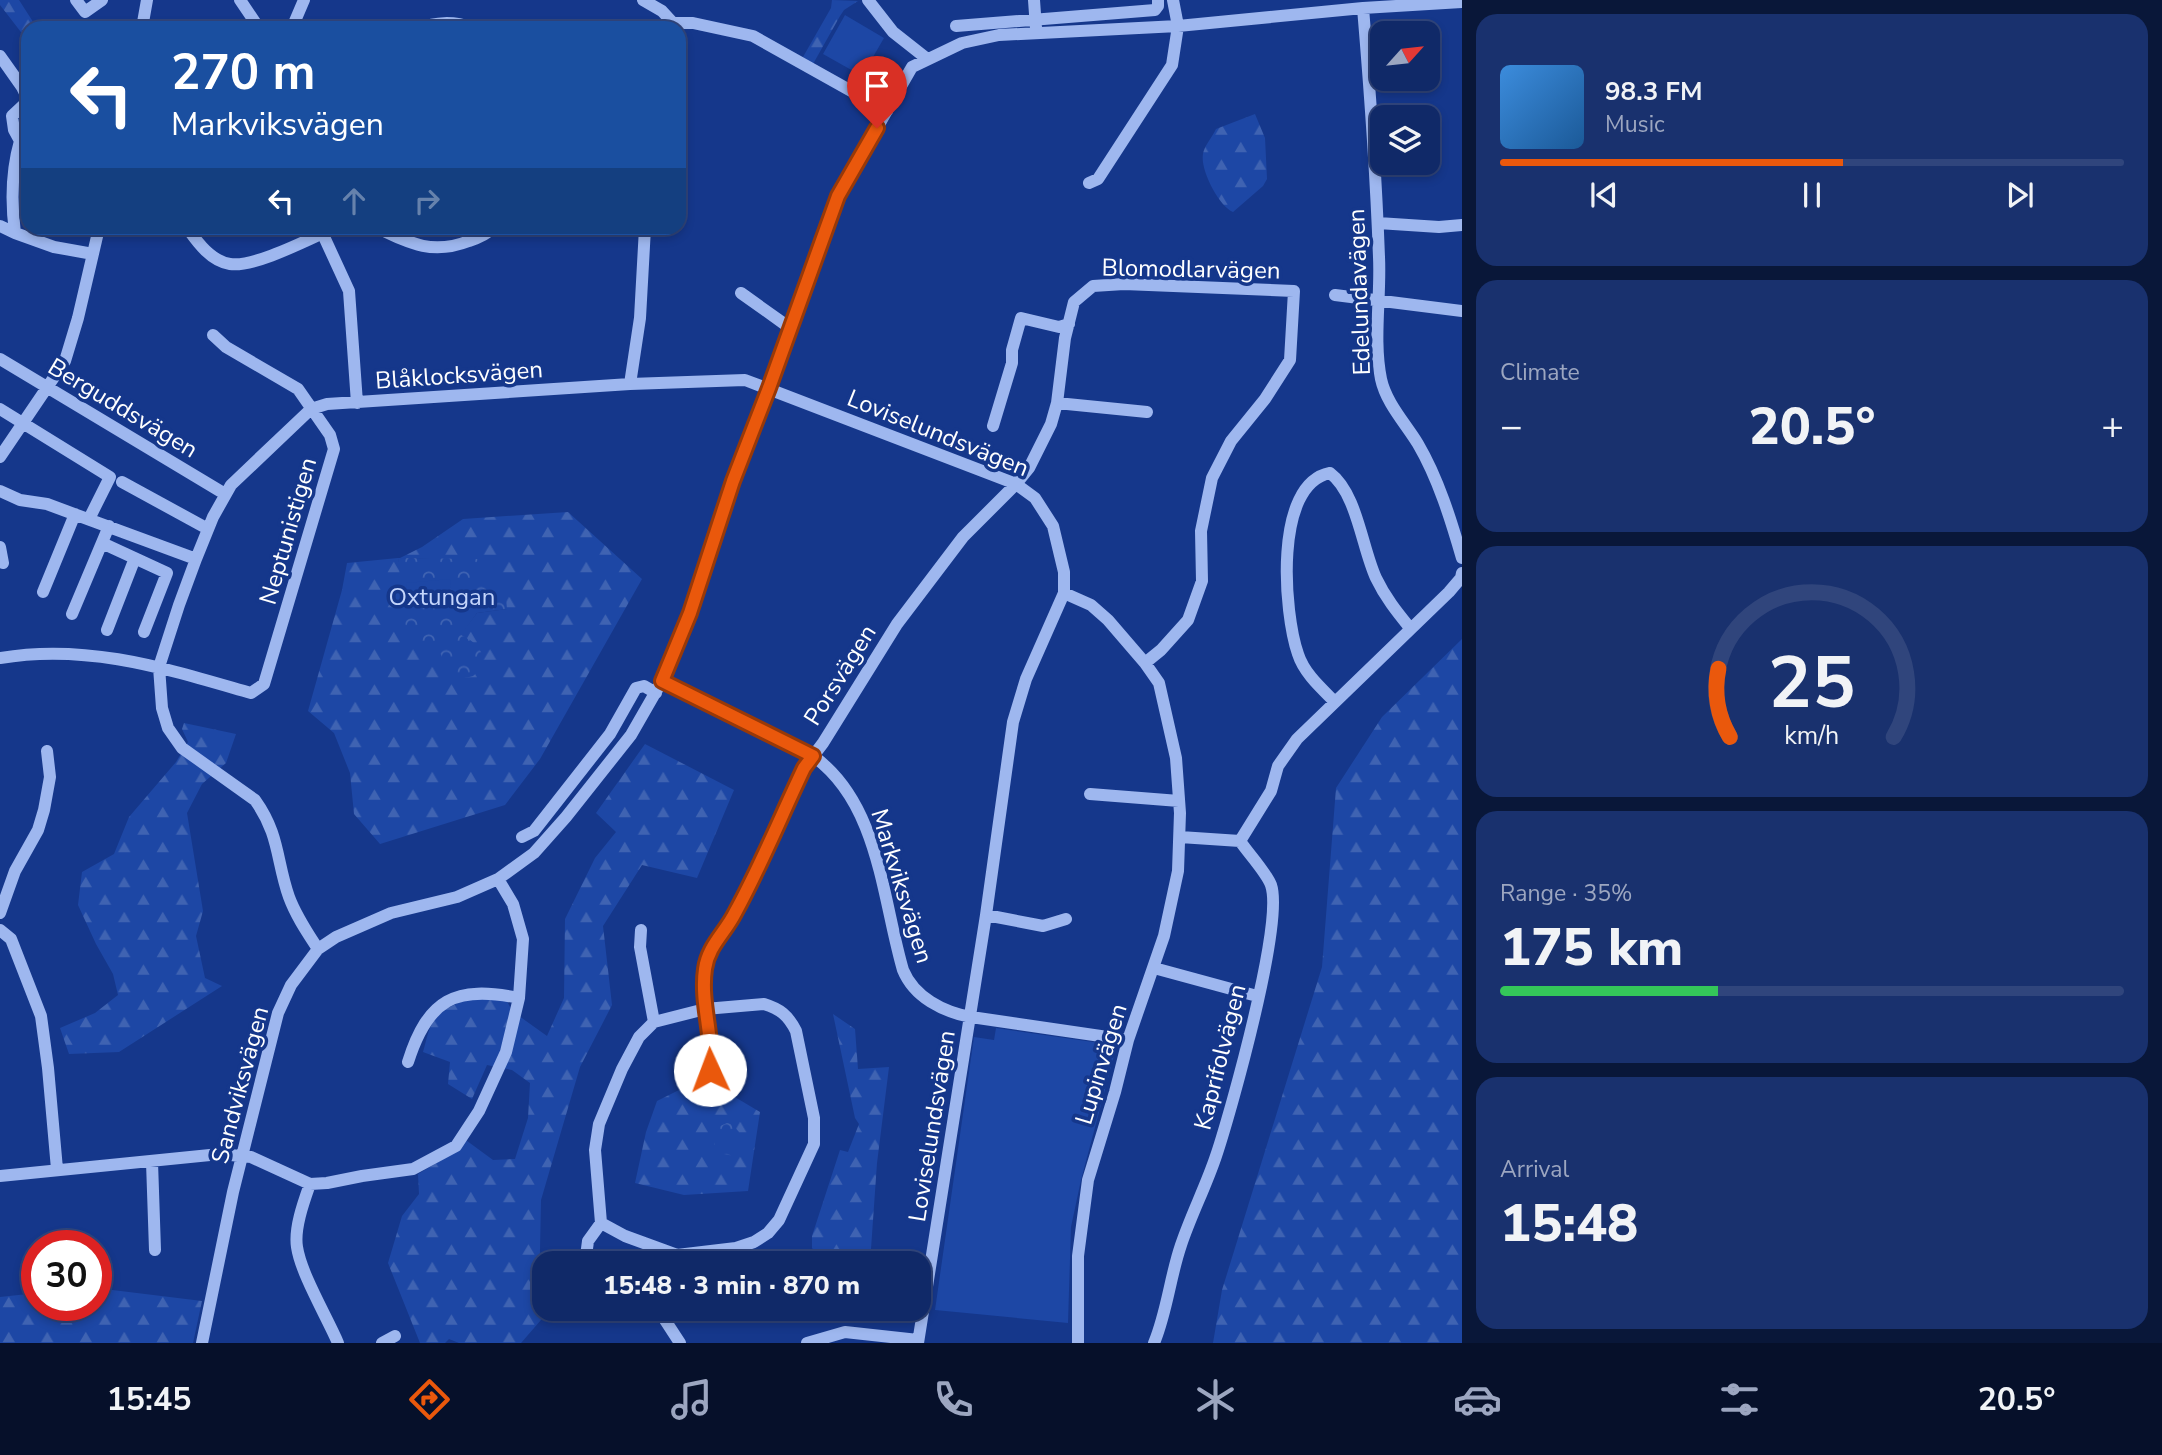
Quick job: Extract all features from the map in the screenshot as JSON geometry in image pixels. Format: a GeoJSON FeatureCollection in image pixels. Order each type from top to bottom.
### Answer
{"type":"FeatureCollection","features":[{"type":"Feature","properties":{"kind":"street"},"geometry":{"type":"LineString","coordinates":[[76,0],[85,12],[102,0]]}},
{"type":"Feature","properties":{"kind":"street"},"geometry":{"type":"LineString","coordinates":[[143,21],[147,0]]}},
{"type":"Feature","properties":{"kind":"street"},"geometry":{"type":"LineString","coordinates":[[240,0],[254,21]]}},
{"type":"Feature","properties":{"kind":"street"},"geometry":{"type":"LineString","coordinates":[[295,21],[304,0]]}},
{"type":"Feature","properties":{"kind":"street"},"geometry":{"type":"LineString","coordinates":[[643,0],[662,11],[671,21]]}},
{"type":"Feature","properties":{"kind":"street"},"geometry":{"type":"LineString","coordinates":[[868,0],[893,32],[926,58]]}},
{"type":"Feature","properties":{"kind":"street"},"geometry":{"type":"LineString","coordinates":[[1034,0],[1036,26]]}},
{"type":"Feature","properties":{"kind":"street"},"geometry":{"type":"LineString","coordinates":[[956,26],[1036,26],[1155,10],[1158,0]]}},
{"type":"Feature","properties":{"kind":"street"},"geometry":{"type":"LineString","coordinates":[[1089,183],[1098,179],[1172,65],[1178,26],[1173,0]]}},
{"type":"Feature","properties":{"kind":"street","name":"Sandviksvägen"},"geometry":{"type":"LineString","coordinates":[[202,1343],[233,1192],[278,1013],[291,985],[318,949],[336,937],[391,913],[457,897],[498,879],[534,853],[631,735],[659,687],[690,613],[733,481],[838,196],[912,67],[962,43],[1036,26],[1178,26],[1411,2],[1462,2]]}},
{"type":"Feature","properties":{"kind":"street","name":"Edelundavägen"},"geometry":{"type":"LineString","coordinates":[[1363,8],[1378,223],[1378,348],[1381,382],[1418,445],[1434,479],[1462,558]]}},
{"type":"Feature","properties":{"kind":"street"},"geometry":{"type":"LineString","coordinates":[[686,23],[754,36],[887,111]]}},
{"type":"Feature","properties":{"kind":"street"},"geometry":{"type":"LineString","coordinates":[[0,56],[21,88]]}},
{"type":"Feature","properties":{"kind":"street"},"geometry":{"type":"LineString","coordinates":[[0,76],[14,75]]}},
{"type":"Feature","properties":{"kind":"street"},"geometry":{"type":"LineString","coordinates":[[15,233],[13,215],[16,156],[20,141],[14,131],[12,116],[21,107]]}},
{"type":"Feature","properties":{"kind":"street"},"geometry":{"type":"LineString","coordinates":[[1378,223],[1439,227],[1462,225]]}},
{"type":"Feature","properties":{"kind":"street"},"geometry":{"type":"LineString","coordinates":[[0,226],[54,247],[93,254]]}},
{"type":"Feature","properties":{"kind":"street"},"geometry":{"type":"LineString","coordinates":[[0,457],[61,369],[70,346],[97,235]]}},
{"type":"Feature","properties":{"kind":"street"},"geometry":{"type":"LineString","coordinates":[[192,235],[201,247],[219,260],[231,264],[284,250],[313,235]]}},
{"type":"Feature","properties":{"kind":"street"},"geometry":{"type":"LineString","coordinates":[[327,235],[349,291],[357,403]]}},
{"type":"Feature","properties":{"kind":"street"},"geometry":{"type":"LineString","coordinates":[[393,235],[437,249],[452,248],[482,235]]}},
{"type":"Feature","properties":{"kind":"street"},"geometry":{"type":"LineString","coordinates":[[630,384],[640,318],[645,235]]}},
{"type":"Feature","properties":{"kind":"street","name":"Blomodlarvägen"},"geometry":{"type":"LineString","coordinates":[[1016,484],[1029,468],[1051,424],[1074,302],[1093,286],[1124,284],[1294,291],[1290,360],[1265,399],[1231,442],[1212,478],[1201,531],[1202,581],[1188,620],[1161,650],[1145,663]]}},
{"type":"Feature","properties":{"kind":"street"},"geometry":{"type":"LineString","coordinates":[[741,293],[790,328]]}},
{"type":"Feature","properties":{"kind":"street"},"geometry":{"type":"LineString","coordinates":[[1335,295],[1462,311]]}},
{"type":"Feature","properties":{"kind":"street"},"geometry":{"type":"LineString","coordinates":[[993,426],[1012,363],[1012,350],[1021,318],[1059,327],[1069,324]]}},
{"type":"Feature","properties":{"kind":"street","name":"Neptunistigen"},"geometry":{"type":"LineString","coordinates":[[159,667],[251,693],[264,684],[334,449],[330,435],[298,389],[226,347],[213,335]]}},
{"type":"Feature","properties":{"kind":"street","name":"Berguddsvägen"},"geometry":{"type":"LineString","coordinates":[[0,359],[225,494]]}},
{"type":"Feature","properties":{"kind":"street","name":"Blåklocksvägen"},"geometry":{"type":"LineString","coordinates":[[311,409],[327,404],[630,384],[745,380],[769,388]]}},
{"type":"Feature","properties":{"kind":"street","name":"Loviselundsvägen"},"geometry":{"type":"LineString","coordinates":[[769,388],[1016,484],[1035,498],[1053,526],[1064,572],[1064,593],[1026,679],[1013,722],[971,1017],[918,1342]]}},
{"type":"Feature","properties":{"kind":"street"},"geometry":{"type":"LineString","coordinates":[[1057,403],[1147,412]]}},
{"type":"Feature","properties":{"kind":"street"},"geometry":{"type":"LineString","coordinates":[[0,409],[110,477],[89,519]]}},
{"type":"Feature","properties":{"kind":"street"},"geometry":{"type":"LineString","coordinates":[[311,409],[240,476],[225,494],[178,604],[159,667],[162,708],[169,728],[182,748],[255,800],[262,809],[270,823],[288,895],[299,920],[318,949]]}},
{"type":"Feature","properties":{"kind":"street"},"geometry":{"type":"LineString","coordinates":[[1334,701],[1316,683],[1298,657],[1289,618],[1289,530],[1304,491],[1319,475],[1330,473],[1338,479],[1347,494],[1375,576],[1387,600],[1410,628]]}},
{"type":"Feature","properties":{"kind":"street"},"geometry":{"type":"LineString","coordinates":[[122,482],[208,530]]}},
{"type":"Feature","properties":{"kind":"street","name":"Porsvägen"},"geometry":{"type":"LineString","coordinates":[[710,1070],[712,1056],[705,1009],[704,971],[709,952],[734,916],[804,768],[897,624],[963,537],[1016,484]]}},
{"type":"Feature","properties":{"kind":"street"},"geometry":{"type":"LineString","coordinates":[[0,491],[20,500],[47,504],[196,559]]}},
{"type":"Feature","properties":{"kind":"street"},"geometry":{"type":"LineString","coordinates":[[43,592],[75,514]]}},
{"type":"Feature","properties":{"kind":"street"},"geometry":{"type":"LineString","coordinates":[[72,614],[109,526]]}},
{"type":"Feature","properties":{"kind":"street"},"geometry":{"type":"LineString","coordinates":[[102,543],[167,573],[144,632]]}},
{"type":"Feature","properties":{"kind":"street"},"geometry":{"type":"LineString","coordinates":[[0,547],[3,563]]}},
{"type":"Feature","properties":{"kind":"street"},"geometry":{"type":"LineString","coordinates":[[107,630],[135,558]]}},
{"type":"Feature","properties":{"kind":"street"},"geometry":{"type":"LineString","coordinates":[[1180,837],[1240,841],[1271,791],[1278,766],[1297,739],[1410,628],[1450,593],[1462,573]]}},
{"type":"Feature","properties":{"kind":"street","name":"Lupinvägen"},"geometry":{"type":"LineString","coordinates":[[1064,593],[1091,606],[1108,620],[1145,663],[1158,683],[1176,758],[1180,837],[1178,871],[1164,936],[1128,1040],[1088,1180],[1078,1256],[1078,1343]]}},
{"type":"Feature","properties":{"kind":"street"},"geometry":{"type":"LineString","coordinates":[[0,658],[62,652],[159,667]]}},
{"type":"Feature","properties":{"kind":"street"},"geometry":{"type":"LineString","coordinates":[[522,837],[534,831],[604,744],[636,688],[659,687]]}},
{"type":"Feature","properties":{"kind":"street","name":"Markviksvägen"},"geometry":{"type":"LineString","coordinates":[[659,687],[813,756],[825,764],[846,789],[870,840],[905,976],[929,1002],[951,1014],[1128,1040]]}},
{"type":"Feature","properties":{"kind":"street"},"geometry":{"type":"LineString","coordinates":[[0,913],[15,871],[38,830],[44,810],[50,778],[47,751]]}},
{"type":"Feature","properties":{"kind":"street"},"geometry":{"type":"LineString","coordinates":[[1090,794],[1179,800]]}},
{"type":"Feature","properties":{"kind":"street","name":"Kaprifolvägen"},"geometry":{"type":"LineString","coordinates":[[1154,1343],[1180,1246],[1216,1156],[1268,950],[1273,909],[1270,885],[1240,841]]}},
{"type":"Feature","properties":{"kind":"street"},"geometry":{"type":"LineString","coordinates":[[0,1176],[220,1154],[251,1157],[310,1184],[327,1183],[414,1169],[456,1146],[479,1111],[506,1052],[519,998],[523,939],[513,904],[498,879]]}},
{"type":"Feature","properties":{"kind":"street"},"geometry":{"type":"LineString","coordinates":[[986,915],[1043,926],[1066,919]]}},
{"type":"Feature","properties":{"kind":"street"},"geometry":{"type":"LineString","coordinates":[[0,930],[11,939],[41,1016],[57,1169]]}},
{"type":"Feature","properties":{"kind":"street"},"geometry":{"type":"LineString","coordinates":[[641,930],[640,947],[654,1022]]}},
{"type":"Feature","properties":{"kind":"street"},"geometry":{"type":"LineString","coordinates":[[1154,968],[1257,996]]}},
{"type":"Feature","properties":{"kind":"street"},"geometry":{"type":"LineString","coordinates":[[408,1062],[415,1040],[430,1014],[440,1004],[457,996],[491,992],[519,998]]}},
{"type":"Feature","properties":{"kind":"street"},"geometry":{"type":"LineString","coordinates":[[587,1251],[588,1241],[601,1223],[595,1150],[599,1124],[639,1037],[654,1022],[705,1009],[764,1004],[778,1009],[789,1018],[796,1031],[814,1118],[814,1144],[779,1220],[768,1233],[754,1242],[720,1251]]}},
{"type":"Feature","properties":{"kind":"street"},"geometry":{"type":"LineString","coordinates":[[152,1162],[155,1250]]}},
{"type":"Feature","properties":{"kind":"street"},"geometry":{"type":"LineString","coordinates":[[310,1184],[302,1209],[297,1247],[309,1282],[338,1343]]}},
{"type":"Feature","properties":{"kind":"street"},"geometry":{"type":"LineString","coordinates":[[601,1223],[658,1251]]}},
{"type":"Feature","properties":{"kind":"street"},"geometry":{"type":"LineString","coordinates":[[666,1321],[680,1343]]}},
{"type":"Feature","properties":{"kind":"street"},"geometry":{"type":"LineString","coordinates":[[807,1343],[828,1340],[845,1332],[918,1342]]}},
{"type":"Feature","properties":{"kind":"street"},"geometry":{"type":"LineString","coordinates":[[382,1343],[394,1336]]}},
{"type":"Feature","properties":{"kind":"green space"},"geometry":{"type":"Polygon","coordinates":[[[0,0],[19,0],[32,21],[21,21],[21,32],[0,5],[0,0]]]}},
{"type":"Feature","properties":{"kind":"green space"},"geometry":{"type":"Polygon","coordinates":[[[832,0],[858,1],[844,10],[813,64],[803,57],[831,8],[832,0]]]}},
{"type":"Feature","properties":{"kind":"green space"},"geometry":{"type":"Polygon","coordinates":[[[845,15],[884,38],[862,76],[823,54],[845,15]]]}},
{"type":"Feature","properties":{"kind":"green space"},"geometry":{"type":"Polygon","coordinates":[[[1255,114],[1265,138],[1267,179],[1263,186],[1233,212],[1222,203],[1212,187],[1204,169],[1203,154],[1216,129],[1255,114]]]}},
{"type":"Feature","properties":{"kind":"green space"},"geometry":{"type":"Polygon","coordinates":[[[568,512],[642,579],[540,759],[505,805],[380,844],[354,814],[350,773],[334,733],[308,711],[347,563],[398,558],[402,576],[460,635],[477,613],[507,609],[465,560],[400,558],[422,547],[463,519],[568,512]]]}},
{"type":"Feature","properties":{"kind":"green space","name":"Oxtungan"},"geometry":{"type":"Polygon","coordinates":[[[398,558],[477,559],[506,598],[507,609],[477,613],[461,635],[478,647],[483,658],[479,670],[473,676],[451,674],[441,654],[433,658],[407,639],[398,558]]]}},
{"type":"Feature","properties":{"kind":"green space"},"geometry":{"type":"Polygon","coordinates":[[[450,579],[452,604],[408,607],[406,583],[450,579]]]}},
{"type":"Feature","properties":{"kind":"green space"},"geometry":{"type":"Polygon","coordinates":[[[1462,639],[1462,1343],[1213,1343],[1222,1290],[1322,967],[1336,788],[1382,717],[1462,639]]]}},
{"type":"Feature","properties":{"kind":"green space"},"geometry":{"type":"Polygon","coordinates":[[[184,723],[236,734],[226,763],[202,784],[187,813],[203,911],[196,936],[205,978],[222,986],[119,1052],[69,1054],[60,1028],[95,1013],[118,995],[113,974],[78,905],[82,872],[114,854],[129,817],[176,762],[188,742],[182,729],[184,723]]]}},
{"type":"Feature","properties":{"kind":"green space"},"geometry":{"type":"Polygon","coordinates":[[[645,744],[734,790],[697,878],[642,865],[603,926],[612,1005],[580,1067],[541,1200],[540,1251],[532,1251],[532,1321],[540,1321],[521,1343],[459,1343],[449,1339],[445,1343],[420,1343],[388,1263],[402,1216],[419,1194],[418,1174],[440,1161],[463,1138],[493,1160],[515,1159],[528,1118],[530,1083],[512,1070],[487,1065],[472,1099],[448,1084],[450,1062],[423,1052],[429,1032],[441,1014],[457,1003],[476,998],[505,997],[512,1011],[547,1036],[564,998],[565,919],[595,858],[616,832],[596,813],[645,744]]]}},
{"type":"Feature","properties":{"kind":"green space"},"geometry":{"type":"Polygon","coordinates":[[[833,1014],[855,1029],[858,1069],[889,1067],[877,1163],[871,1251],[814,1251],[812,1236],[840,1150],[848,1152],[859,1124],[855,1118],[833,1014]]]}},
{"type":"Feature","properties":{"kind":"green space"},"geometry":{"type":"Polygon","coordinates":[[[996,1028],[1107,1044],[1115,1052],[1071,1227],[1068,1323],[935,1310],[974,1037],[994,1040],[996,1028]]]}},
{"type":"Feature","properties":{"kind":"green space"},"geometry":{"type":"Polygon","coordinates":[[[685,1087],[718,1087],[760,1112],[748,1191],[684,1195],[635,1183],[646,1132],[657,1101],[685,1087]]]}},
{"type":"Feature","properties":{"kind":"green space"},"geometry":{"type":"Polygon","coordinates":[[[732,1124],[739,1132],[734,1156],[713,1152],[718,1127],[732,1124]]]}},
{"type":"Feature","properties":{"kind":"green space"},"geometry":{"type":"Polygon","coordinates":[[[112,1290],[202,1301],[193,1343],[0,1343],[0,1297],[21,1295],[21,1321],[112,1321],[112,1290]]]}},
{"type":"Feature","properties":{"kind":"route"},"geometry":{"type":"LineString","coordinates":[[710,1070],[712,1056],[705,1009],[704,971],[709,952],[734,916],[804,768],[813,756],[662,681],[690,613],[741,458],[838,196],[877,128]]}}]}
